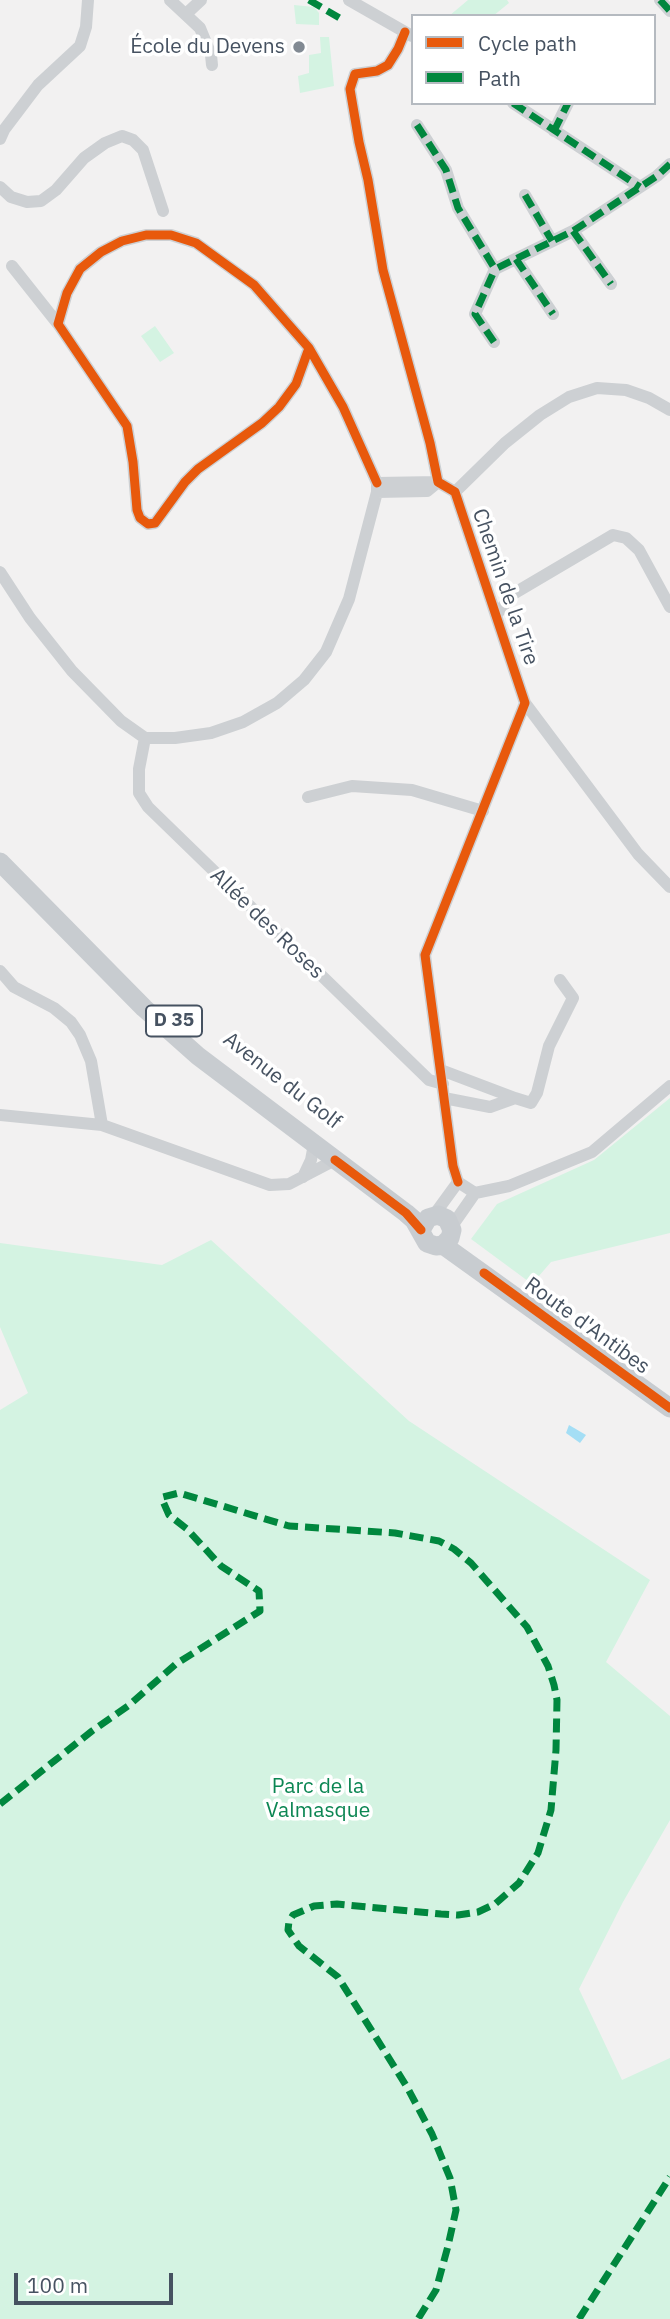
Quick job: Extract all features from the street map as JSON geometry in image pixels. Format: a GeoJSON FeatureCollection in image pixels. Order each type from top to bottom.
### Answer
{"type":"FeatureCollection","features":[{"type":"Feature","properties":{"kind":"main road","name":"Avenue du Golf"},"geometry":{"type":"LineString","coordinates":[[0,849],[150,1000],[204,1049],[427,1221]]}},
{"type":"Feature","properties":{"kind":"main road","name":"Avenue du Golf"},"geometry":{"type":"LineString","coordinates":[[0,862],[144,1008],[198,1056],[406,1213],[427,1221]]}},
{"type":"Feature","properties":{"kind":"main road"},"geometry":{"type":"LineString","coordinates":[[443,1216],[449,1235],[436,1246],[427,1243],[427,1221],[443,1216]]}},
{"type":"Feature","properties":{"kind":"main road","name":"Route d'Antibes"},"geometry":{"type":"LineString","coordinates":[[449,1235],[564,1325],[642,1380],[670,1394]]}},
{"type":"Feature","properties":{"kind":"main road","name":"Route d'Antibes"},"geometry":{"type":"LineString","coordinates":[[642,1380],[670,1408]]}},
{"type":"Feature","properties":{"kind":"street"},"geometry":{"type":"LineString","coordinates":[[0,139],[38,85],[80,46],[86,27],[88,0]]}},
{"type":"Feature","properties":{"kind":"street"},"geometry":{"type":"LineString","coordinates":[[170,0],[200,28],[211,55],[212,65]]}},
{"type":"Feature","properties":{"kind":"street"},"geometry":{"type":"LineString","coordinates":[[186,14],[201,0]]}},
{"type":"Feature","properties":{"kind":"street"},"geometry":{"type":"LineString","coordinates":[[349,0],[409,34],[388,65],[377,71],[355,74],[350,89],[383,270],[438,482],[377,488]]}},
{"type":"Feature","properties":{"kind":"street"},"geometry":{"type":"LineString","coordinates":[[660,0],[670,11]]}},
{"type":"Feature","properties":{"kind":"street"},"geometry":{"type":"LineString","coordinates":[[516,105],[640,187]]}},
{"type":"Feature","properties":{"kind":"street"},"geometry":{"type":"LineString","coordinates":[[554,131],[567,105]]}},
{"type":"Feature","properties":{"kind":"street"},"geometry":{"type":"LineString","coordinates":[[417,125],[446,170],[458,208],[495,269]]}},
{"type":"Feature","properties":{"kind":"street"},"geometry":{"type":"LineString","coordinates":[[0,187],[11,197],[27,202],[41,201],[57,190],[84,158],[105,143],[122,136],[133,140],[143,150],[163,211]]}},
{"type":"Feature","properties":{"kind":"street"},"geometry":{"type":"LineString","coordinates":[[494,342],[475,314],[495,269],[573,232],[657,176],[670,164]]}},
{"type":"Feature","properties":{"kind":"street"},"geometry":{"type":"LineString","coordinates":[[525,195],[552,241]]}},
{"type":"Feature","properties":{"kind":"street"},"geometry":{"type":"LineString","coordinates":[[573,232],[611,284]]}},
{"type":"Feature","properties":{"kind":"street"},"geometry":{"type":"LineString","coordinates":[[0,572],[30,618],[72,671],[121,721],[145,738],[211,733],[243,722],[277,703],[304,680],[326,652],[349,599],[377,488],[343,407],[309,348],[254,285],[196,243],[171,235],[146,235],[122,241],[101,252],[80,269],[66,293],[58,324]]}},
{"type":"Feature","properties":{"kind":"street"},"geometry":{"type":"LineString","coordinates":[[516,259],[553,314]]}},
{"type":"Feature","properties":{"kind":"street"},"geometry":{"type":"LineString","coordinates":[[12,266],[58,324],[127,426],[137,510],[140,518],[148,524],[155,523],[198,469],[262,423],[279,407],[296,384],[309,348]]}},
{"type":"Feature","properties":{"kind":"street"},"geometry":{"type":"LineString","coordinates":[[455,492],[505,443],[540,415],[569,397],[597,388],[626,390],[649,398],[670,410]]}},
{"type":"Feature","properties":{"kind":"street","name":"Chemin de la Tire"},"geometry":{"type":"LineString","coordinates":[[438,482],[455,492],[525,703],[638,854],[670,887]]}},
{"type":"Feature","properties":{"kind":"street"},"geometry":{"type":"LineString","coordinates":[[497,614],[513,594],[613,535],[626,538],[639,550],[670,607]]}},
{"type":"Feature","properties":{"kind":"street"},"geometry":{"type":"LineString","coordinates":[[525,703],[425,956],[453,1166],[458,1182],[475,1193],[509,1186],[592,1152],[670,1086]]}},
{"type":"Feature","properties":{"kind":"street","name":"Allée des Roses"},"geometry":{"type":"LineString","coordinates":[[145,738],[139,769],[139,793],[148,807],[429,1080],[443,1084]]}},
{"type":"Feature","properties":{"kind":"street"},"geometry":{"type":"LineString","coordinates":[[308,797],[352,786],[412,790],[483,811]]}},
{"type":"Feature","properties":{"kind":"street"},"geometry":{"type":"LineString","coordinates":[[0,971],[14,987],[54,1008],[71,1022],[80,1035],[91,1061],[102,1125]]}},
{"type":"Feature","properties":{"kind":"street"},"geometry":{"type":"LineString","coordinates":[[441,1070],[531,1103],[537,1093],[549,1046],[573,998],[560,980]]}},
{"type":"Feature","properties":{"kind":"street"},"geometry":{"type":"LineString","coordinates":[[0,991],[14,987]]}},
{"type":"Feature","properties":{"kind":"street"},"geometry":{"type":"LineString","coordinates":[[444,1098],[490,1107],[515,1098]]}},
{"type":"Feature","properties":{"kind":"street"},"geometry":{"type":"LineString","coordinates":[[0,1115],[102,1125],[270,1185],[289,1184],[334,1160]]}},
{"type":"Feature","properties":{"kind":"street"},"geometry":{"type":"LineString","coordinates":[[303,1177],[311,1160],[314,1144]]}},
{"type":"Feature","properties":{"kind":"street"},"geometry":{"type":"LineString","coordinates":[[427,1221],[458,1182]]}},
{"type":"Feature","properties":{"kind":"street"},"geometry":{"type":"LineString","coordinates":[[449,1235],[475,1193]]}},
{"type":"Feature","properties":{"kind":"green space"},"geometry":{"type":"Polygon","coordinates":[[[468,0],[507,0],[509,3],[495,14],[451,14],[468,0]]]}},
{"type":"Feature","properties":{"kind":"green space"},"geometry":{"type":"Polygon","coordinates":[[[294,5],[314,7],[319,13],[319,25],[296,24],[294,5]]]}},
{"type":"Feature","properties":{"kind":"green space"},"geometry":{"type":"Polygon","coordinates":[[[320,37],[329,37],[334,86],[300,93],[298,76],[309,73],[309,55],[321,53],[320,37]]]}},
{"type":"Feature","properties":{"kind":"green space"},"geometry":{"type":"Polygon","coordinates":[[[155,326],[174,353],[160,362],[141,336],[155,326]]]}},
{"type":"Feature","properties":{"kind":"green space"},"geometry":{"type":"Polygon","coordinates":[[[670,1098],[670,1233],[551,1262],[532,1284],[471,1239],[497,1204],[594,1160],[670,1098]]]}},
{"type":"Feature","properties":{"kind":"green space","name":"Parc de la Valmasque"},"geometry":{"type":"Polygon","coordinates":[[[211,1240],[409,1421],[650,1580],[606,1662],[670,1716],[670,1820],[623,1902],[579,1989],[622,2080],[670,2058],[670,2319],[0,2319],[0,1410],[28,1393],[0,1327],[0,1243],[162,1265],[211,1240]]]}},
{"type":"Feature","properties":{"kind":"water"},"geometry":{"type":"Polygon","coordinates":[[[569,1425],[586,1435],[580,1443],[566,1433],[569,1425]]]}},
{"type":"Feature","properties":{"kind":"marked path"},"geometry":{"type":"LineString","coordinates":[[309,0],[343,20]]}},
{"type":"Feature","properties":{"kind":"marked path"},"geometry":{"type":"LineString","coordinates":[[660,0],[670,11]]}},
{"type":"Feature","properties":{"kind":"marked path"},"geometry":{"type":"LineString","coordinates":[[516,105],[640,187]]}},
{"type":"Feature","properties":{"kind":"marked path"},"geometry":{"type":"LineString","coordinates":[[554,131],[567,105]]}},
{"type":"Feature","properties":{"kind":"marked path"},"geometry":{"type":"LineString","coordinates":[[417,125],[446,170],[458,208],[495,269],[573,231],[657,176],[670,164]]}},
{"type":"Feature","properties":{"kind":"marked path"},"geometry":{"type":"LineString","coordinates":[[525,195],[552,241]]}},
{"type":"Feature","properties":{"kind":"marked path"},"geometry":{"type":"LineString","coordinates":[[573,231],[611,284]]}},
{"type":"Feature","properties":{"kind":"marked path"},"geometry":{"type":"LineString","coordinates":[[516,259],[553,314]]}},
{"type":"Feature","properties":{"kind":"marked path"},"geometry":{"type":"LineString","coordinates":[[494,342],[475,314],[495,269]]}},
{"type":"Feature","properties":{"kind":"marked path"},"geometry":{"type":"LineString","coordinates":[[0,1804],[128,1706],[176,1664],[260,1611],[259,1591],[221,1566],[187,1529],[169,1515],[163,1497],[179,1493],[289,1526],[395,1533],[439,1541],[471,1563],[527,1627],[548,1666],[554,1685],[557,1700],[556,1750],[551,1810],[538,1853],[519,1883],[495,1904],[478,1912],[458,1915],[337,1904],[314,1906],[293,1915],[289,1921],[288,1930],[299,1946],[338,1977],[407,2087],[432,2134],[450,2178],[456,2210],[448,2246],[436,2290],[418,2319]]}},
{"type":"Feature","properties":{"kind":"marked path"},"geometry":{"type":"LineString","coordinates":[[579,2319],[670,2177]]}},
{"type":"Feature","properties":{"kind":"cycle path"},"geometry":{"type":"LineString","coordinates":[[405,32],[388,65],[377,71],[355,74],[350,89],[359,142],[383,270],[438,482],[455,492],[525,703],[425,955],[453,1166],[458,1182]]}},
{"type":"Feature","properties":{"kind":"cycle path"},"geometry":{"type":"LineString","coordinates":[[309,348],[254,285],[196,243],[171,235],[146,235],[122,241],[101,252],[80,269],[67,293],[58,324],[127,426],[137,510],[140,518],[148,524],[155,523],[198,469],[262,423],[279,407],[296,384],[309,348],[343,407],[377,483]]}},
{"type":"Feature","properties":{"kind":"cycle path"},"geometry":{"type":"LineString","coordinates":[[335,1160],[406,1213],[421,1230]]}},
{"type":"Feature","properties":{"kind":"cycle path"},"geometry":{"type":"LineString","coordinates":[[484,1273],[670,1408]]}},
{"type":"Feature","properties":{"kind":"place","name":"École du Devens"},"geometry":{"type":"Point","coordinates":[299,47]}}]}
